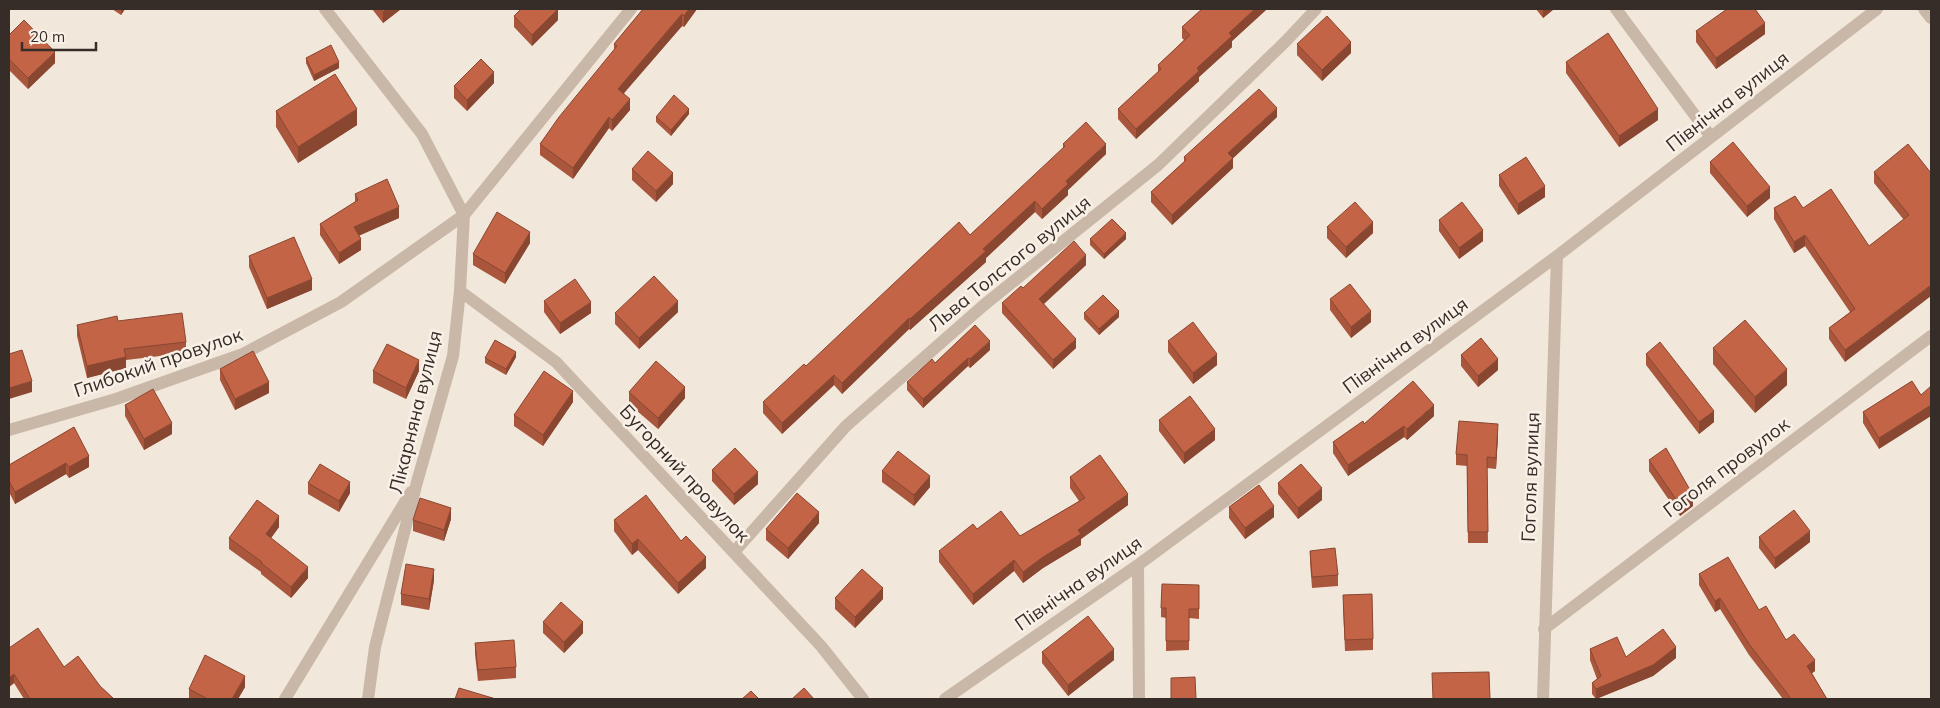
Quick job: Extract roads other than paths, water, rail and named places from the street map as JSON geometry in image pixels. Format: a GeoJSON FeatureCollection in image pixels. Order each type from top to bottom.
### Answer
{"type":"FeatureCollection","features":[{"type":"Feature","properties":{"kind":"street"},"geometry":{"type":"LineString","coordinates":[[325,9],[422,134],[464,215],[631,9]]}},
{"type":"Feature","properties":{"kind":"street","name":"Льва Толстого вулиця"},"geometry":{"type":"LineString","coordinates":[[734,552],[846,426],[984,305],[1158,165],[1286,41],[1316,9]]}},
{"type":"Feature","properties":{"kind":"street"},"geometry":{"type":"LineString","coordinates":[[1616,9],[1711,137]]}},
{"type":"Feature","properties":{"kind":"street","name":"Північна вулиця"},"geometry":{"type":"LineString","coordinates":[[945,699],[1138,565],[1557,256],[1878,9]]}},
{"type":"Feature","properties":{"kind":"street"},"geometry":{"type":"LineString","coordinates":[[1924,9],[1931,18]]}},
{"type":"Feature","properties":{"kind":"street","name":"Лікарняна вулиця"},"geometry":{"type":"LineString","coordinates":[[368,699],[375,647],[417,482],[453,356],[460,292],[464,215]]}},
{"type":"Feature","properties":{"kind":"street","name":"Глибокий провулок"},"geometry":{"type":"LineString","coordinates":[[9,430],[116,399],[243,354],[341,302],[464,215]]}},
{"type":"Feature","properties":{"kind":"street","name":"Гоголя вулиця"},"geometry":{"type":"LineString","coordinates":[[1543,699],[1557,256]]}},
{"type":"Feature","properties":{"kind":"street","name":"Бугорний провулок"},"geometry":{"type":"LineString","coordinates":[[460,292],[556,362],[821,646],[864,699]]}},
{"type":"Feature","properties":{"kind":"street","name":"Гоголя провулок"},"geometry":{"type":"LineString","coordinates":[[1544,629],[1931,336]]}},
{"type":"Feature","properties":{"kind":"street"},"geometry":{"type":"LineString","coordinates":[[284,699],[417,482]]}},
{"type":"Feature","properties":{"kind":"street"},"geometry":{"type":"LineString","coordinates":[[1138,565],[1139,699]]}}]}
